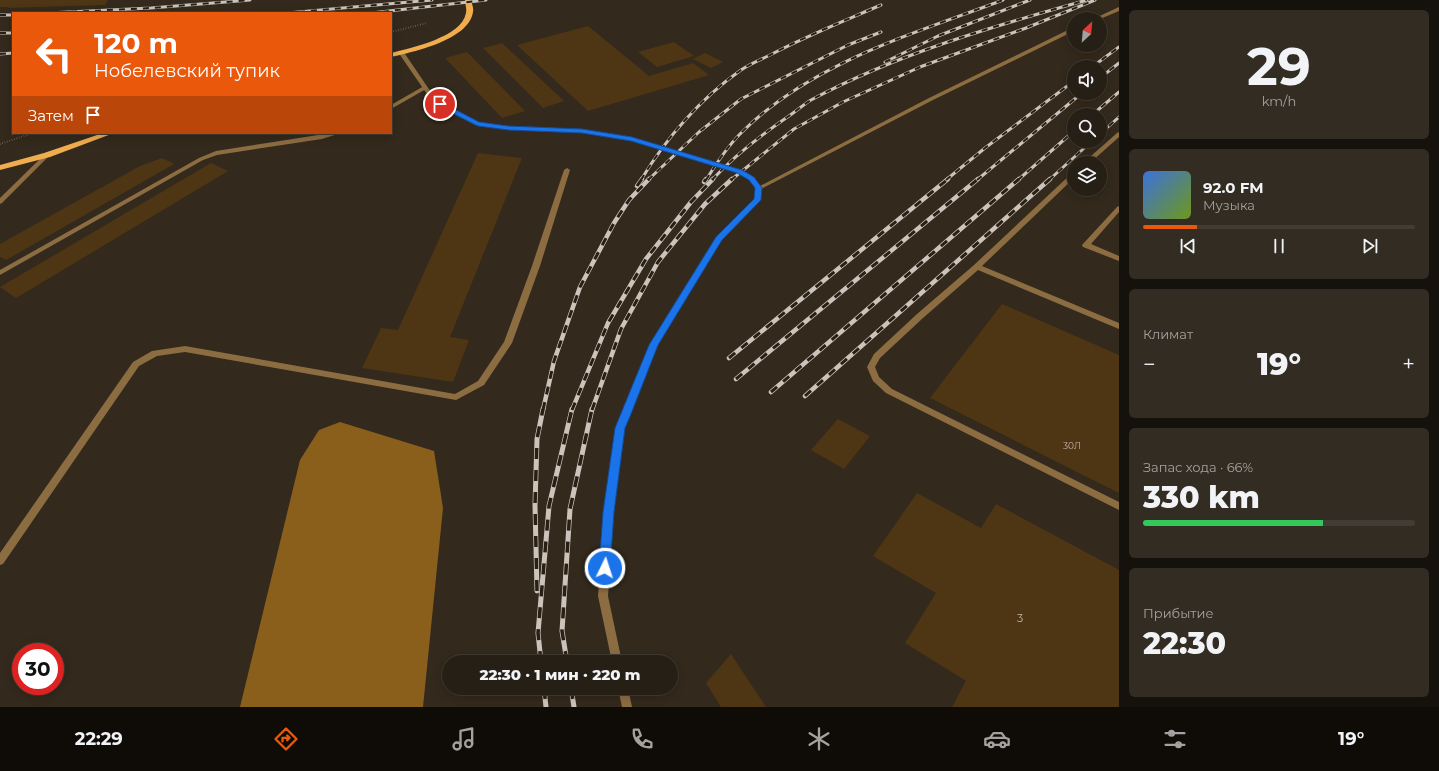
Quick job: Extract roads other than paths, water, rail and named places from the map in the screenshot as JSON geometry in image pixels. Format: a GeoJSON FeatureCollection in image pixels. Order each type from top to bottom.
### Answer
{"type":"FeatureCollection","features":[{"type":"Feature","properties":{"kind":"main road"},"geometry":{"type":"LineString","coordinates":[[392,55],[450,36],[463,26],[470,15],[468,0]]}},
{"type":"Feature","properties":{"kind":"main road"},"geometry":{"type":"LineString","coordinates":[[0,168],[47,155],[107,134]]}},
{"type":"Feature","properties":{"kind":"street"},"geometry":{"type":"LineString","coordinates":[[1107,14],[1119,9]]}},
{"type":"Feature","properties":{"kind":"street"},"geometry":{"type":"LineString","coordinates":[[759,188],[931,99],[1067,32]]}},
{"type":"Feature","properties":{"kind":"street"},"geometry":{"type":"LineString","coordinates":[[401,52],[424,88],[433,99],[448,110],[478,124],[508,128],[582,131],[632,139],[739,172],[752,178],[759,188],[758,200],[719,238],[654,345],[620,428],[608,512],[603,596],[616,655]]}},
{"type":"Feature","properties":{"kind":"street"},"geometry":{"type":"LineString","coordinates":[[392,106],[424,88]]}},
{"type":"Feature","properties":{"kind":"street"},"geometry":{"type":"LineString","coordinates":[[0,273],[201,159],[216,153],[334,134]]}},
{"type":"Feature","properties":{"kind":"street"},"geometry":{"type":"LineString","coordinates":[[1094,156],[1119,134]]}},
{"type":"Feature","properties":{"kind":"street"},"geometry":{"type":"LineString","coordinates":[[0,202],[47,155]]}},
{"type":"Feature","properties":{"kind":"street"},"geometry":{"type":"LineString","coordinates":[[0,561],[136,364],[155,353],[185,349],[456,397],[481,383],[508,343],[536,266],[567,170]]}},
{"type":"Feature","properties":{"kind":"street"},"geometry":{"type":"LineString","coordinates":[[1067,181],[977,266],[877,356],[871,367],[876,379],[889,391],[1119,506]]}},
{"type":"Feature","properties":{"kind":"street"},"geometry":{"type":"LineString","coordinates":[[1119,208],[1086,245],[1119,259]]}},
{"type":"Feature","properties":{"kind":"street"},"geometry":{"type":"LineString","coordinates":[[977,266],[1119,326]]}},
{"type":"Feature","properties":{"kind":"street"},"geometry":{"type":"LineString","coordinates":[[624,695],[627,707]]}},
{"type":"Feature","properties":{"kind":"railway"},"geometry":{"type":"LineString","coordinates":[[68,12],[151,8],[250,0]]}},
{"type":"Feature","properties":{"kind":"railway"},"geometry":{"type":"LineString","coordinates":[[298,12],[432,0]]}},
{"type":"Feature","properties":{"kind":"railway"},"geometry":{"type":"LineString","coordinates":[[380,12],[486,0]]}},
{"type":"Feature","properties":{"kind":"railway"},"geometry":{"type":"LineString","coordinates":[[706,180],[735,139],[768,109],[798,88],[830,69],[864,53],[934,25],[1003,0]]}},
{"type":"Feature","properties":{"kind":"railway"},"geometry":{"type":"LineString","coordinates":[[885,62],[938,36],[1030,0]]}},
{"type":"Feature","properties":{"kind":"railway"},"geometry":{"type":"LineString","coordinates":[[712,180],[738,155],[767,132],[811,100],[844,84],[877,69],[946,42],[1087,0]]}},
{"type":"Feature","properties":{"kind":"railway"},"geometry":{"type":"LineString","coordinates":[[731,180],[794,129],[843,102],[920,67],[1026,28],[1095,0]]}},
{"type":"Feature","properties":{"kind":"railway"},"geometry":{"type":"LineString","coordinates":[[641,180],[651,164],[685,120],[712,93],[741,70],[797,41],[881,5]]}},
{"type":"Feature","properties":{"kind":"railway"},"geometry":{"type":"LineString","coordinates":[[0,15],[12,15]]}},
{"type":"Feature","properties":{"kind":"railway"},"geometry":{"type":"LineString","coordinates":[[648,180],[699,132],[741,99],[848,45],[881,32]]}},
{"type":"Feature","properties":{"kind":"railway"},"geometry":{"type":"LineString","coordinates":[[0,33],[12,33]]}},
{"type":"Feature","properties":{"kind":"railway"},"geometry":{"type":"LineString","coordinates":[[1101,60],[1119,47]]}},
{"type":"Feature","properties":{"kind":"railway"},"geometry":{"type":"LineString","coordinates":[[0,54],[12,53]]}},
{"type":"Feature","properties":{"kind":"railway"},"geometry":{"type":"LineString","coordinates":[[1107,72],[1119,63]]}},
{"type":"Feature","properties":{"kind":"railway"},"geometry":{"type":"LineString","coordinates":[[946,180],[985,148],[1067,86]]}},
{"type":"Feature","properties":{"kind":"railway"},"geometry":{"type":"LineString","coordinates":[[1100,108],[1119,92]]}},
{"type":"Feature","properties":{"kind":"railway"},"geometry":{"type":"LineString","coordinates":[[977,180],[1074,100]]}},
{"type":"Feature","properties":{"kind":"railway"},"geometry":{"type":"LineString","coordinates":[[1107,128],[1119,117]]}},
{"type":"Feature","properties":{"kind":"railway"},"geometry":{"type":"LineString","coordinates":[[1018,180],[1067,137]]}},
{"type":"Feature","properties":{"kind":"railway"},"geometry":{"type":"LineString","coordinates":[[1049,180],[1084,148]]}},
{"type":"Feature","properties":{"kind":"railway"},"geometry":{"type":"LineString","coordinates":[[637,186],[642,179]]}},
{"type":"Feature","properties":{"kind":"railway"},"geometry":{"type":"LineString","coordinates":[[572,410],[608,323],[646,259],[691,202],[713,179]]}},
{"type":"Feature","properties":{"kind":"railway"},"geometry":{"type":"LineString","coordinates":[[592,410],[621,329],[658,262],[705,204],[732,179]]}},
{"type":"Feature","properties":{"kind":"railway"},"geometry":{"type":"LineString","coordinates":[[729,358],[948,179]]}},
{"type":"Feature","properties":{"kind":"railway"},"geometry":{"type":"LineString","coordinates":[[736,379],[978,179]]}},
{"type":"Feature","properties":{"kind":"railway"},"geometry":{"type":"LineString","coordinates":[[771,392],[1019,179]]}},
{"type":"Feature","properties":{"kind":"railway"},"geometry":{"type":"LineString","coordinates":[[805,396],[1050,179]]}},
{"type":"Feature","properties":{"kind":"railway"},"geometry":{"type":"LineString","coordinates":[[543,410],[554,361],[580,287],[614,223],[629,200],[648,180]]}},
{"type":"Feature","properties":{"kind":"railway"},"geometry":{"type":"LineString","coordinates":[[537,591],[535,505],[537,439],[543,409]]}},
{"type":"Feature","properties":{"kind":"railway"},"geometry":{"type":"LineString","coordinates":[[540,655],[538,633],[549,506],[572,409]]}},
{"type":"Feature","properties":{"kind":"railway"},"geometry":{"type":"LineString","coordinates":[[566,655],[562,631],[570,509],[592,409]]}},
{"type":"Feature","properties":{"kind":"railway"},"geometry":{"type":"LineString","coordinates":[[545,695],[546,707]]}},
{"type":"Feature","properties":{"kind":"railway"},"geometry":{"type":"LineString","coordinates":[[572,695],[574,707]]}}]}
